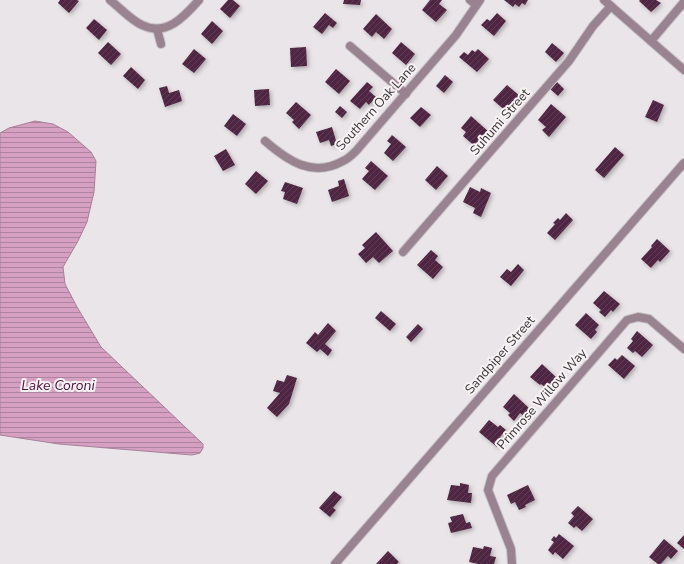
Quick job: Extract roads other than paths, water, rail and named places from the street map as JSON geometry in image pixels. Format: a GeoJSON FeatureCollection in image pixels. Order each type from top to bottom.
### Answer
{"type":"FeatureCollection","features":[{"type":"Feature","properties":{"kind":"street"},"geometry":{"type":"LineString","coordinates":[[110,0],[141,25],[157,29],[171,25],[181,19],[199,0]]}},
{"type":"Feature","properties":{"kind":"street","name":"Southern Oak Lane"},"geometry":{"type":"LineString","coordinates":[[265,141],[289,160],[301,166],[314,168],[329,167],[343,161],[356,151],[456,35],[475,2]]}},
{"type":"Feature","properties":{"kind":"street"},"geometry":{"type":"LineString","coordinates":[[651,41],[684,2]]}},
{"type":"Feature","properties":{"kind":"street"},"geometry":{"type":"LineString","coordinates":[[608,3],[684,70]]}},
{"type":"Feature","properties":{"kind":"street","name":"Suhumi Street"},"geometry":{"type":"LineString","coordinates":[[403,252],[569,60],[608,3]]}},
{"type":"Feature","properties":{"kind":"street"},"geometry":{"type":"LineString","coordinates":[[157,29],[161,44]]}},
{"type":"Feature","properties":{"kind":"street"},"geometry":{"type":"LineString","coordinates":[[350,46],[406,94]]}},
{"type":"Feature","properties":{"kind":"street","name":"Sandpiper Street"},"geometry":{"type":"LineString","coordinates":[[337,563],[684,163]]}},
{"type":"Feature","properties":{"kind":"street","name":"Primrose Willow Way"},"geometry":{"type":"LineString","coordinates":[[512,564],[511,549],[488,490],[492,476],[627,320],[638,317],[649,319],[684,349]]}},
{"type":"Feature","properties":{"kind":"water","name":"Lake Coroni"},"geometry":{"type":"Polygon","coordinates":[[[35,121],[53,124],[68,132],[91,152],[96,161],[94,192],[87,222],[63,267],[65,284],[101,347],[203,444],[203,448],[200,453],[192,455],[59,444],[0,435],[0,133],[9,128],[35,121]]]}}]}
